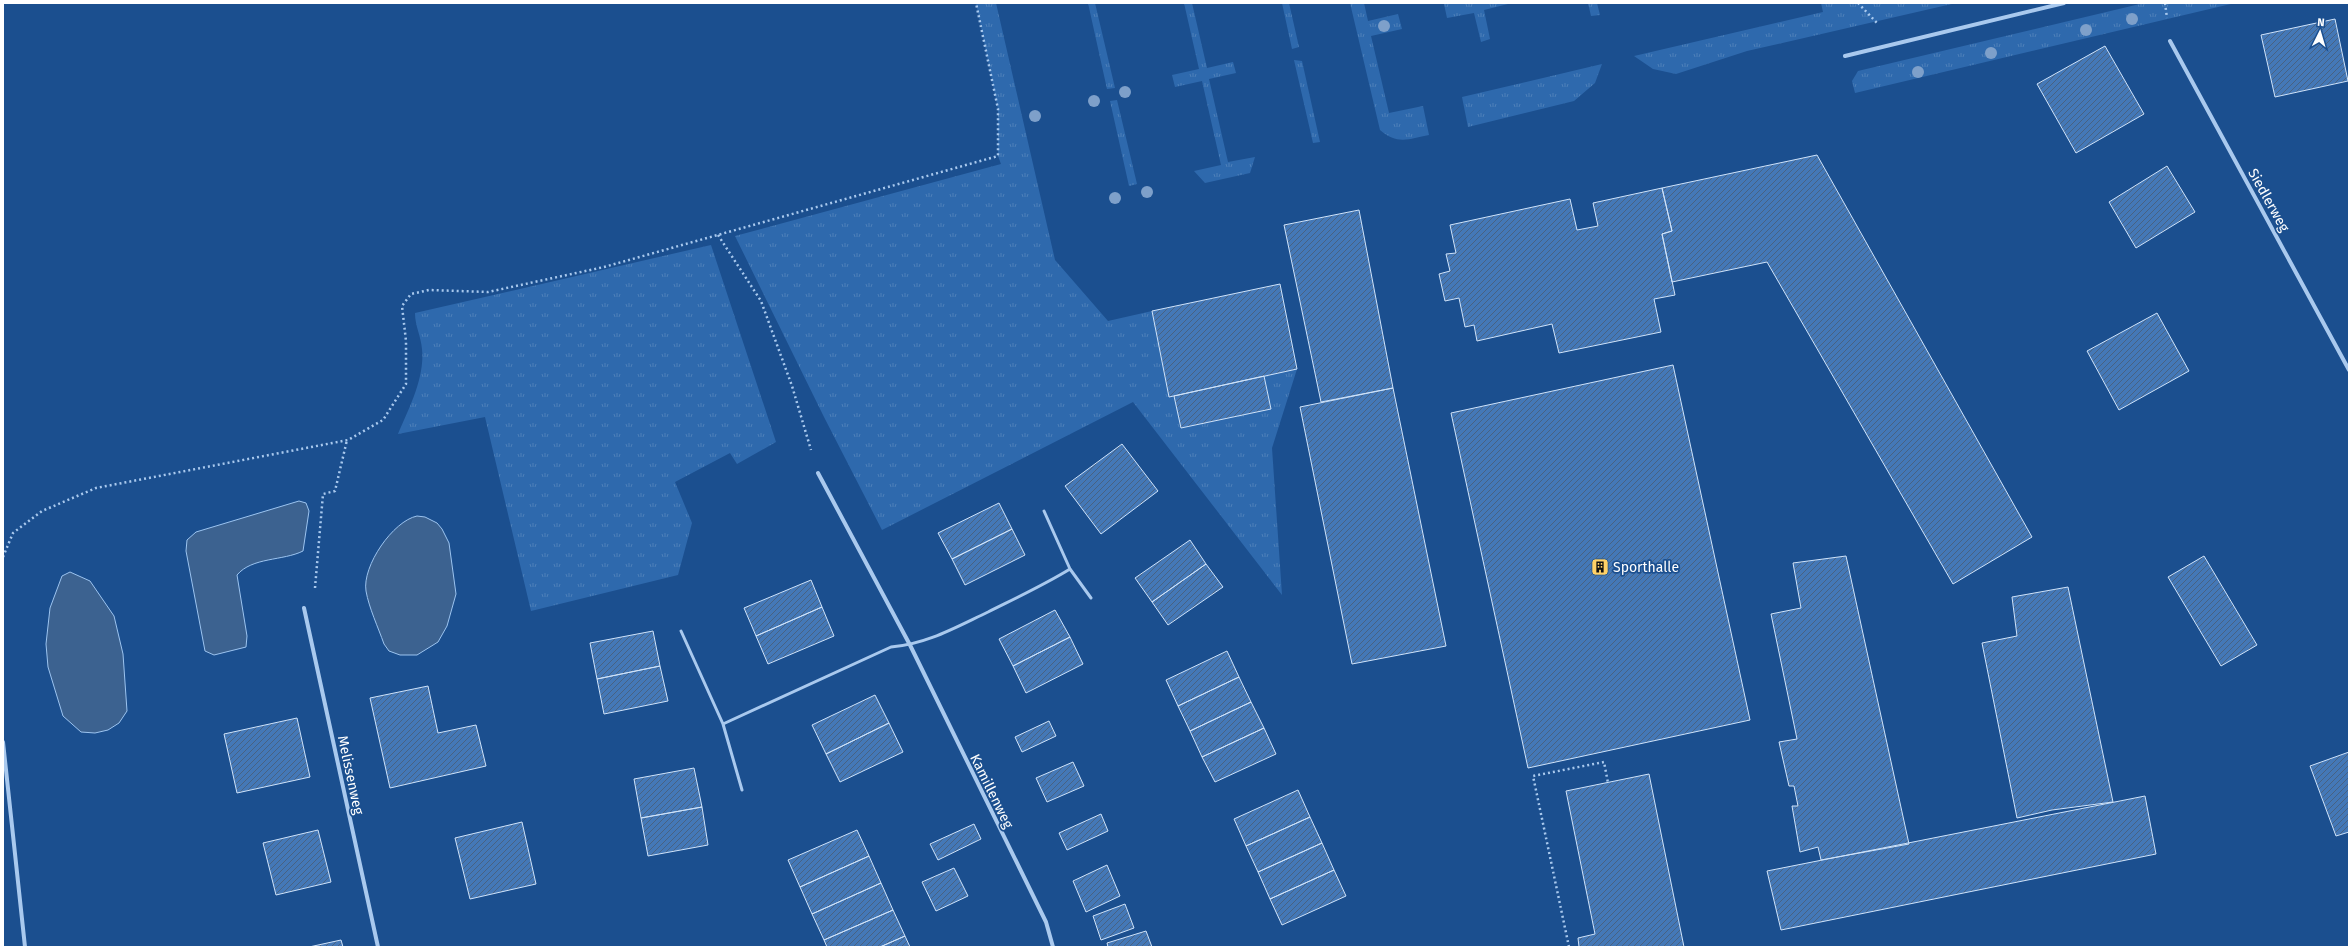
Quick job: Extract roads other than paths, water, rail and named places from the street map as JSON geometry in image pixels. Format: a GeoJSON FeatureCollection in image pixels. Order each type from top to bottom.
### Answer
{"type":"FeatureCollection","features":[{"type":"Feature","properties":{"kind":"street"},"geometry":{"type":"LineString","coordinates":[[1846,56],[2064,3]]}},
{"type":"Feature","properties":{"kind":"street","name":"Siedlerweg"},"geometry":{"type":"LineString","coordinates":[[2170,41],[2349,370]]}},
{"type":"Feature","properties":{"kind":"street","name":"Kamillenweg"},"geometry":{"type":"LineString","coordinates":[[818,473],[910,645],[1046,922],[1053,947]]}},
{"type":"Feature","properties":{"kind":"street","name":"Melissenweg"},"geometry":{"type":"LineString","coordinates":[[304,608],[378,947]]}},
{"type":"Feature","properties":{"kind":"street"},"geometry":{"type":"LineString","coordinates":[[3,742],[26,947]]}},
{"type":"Feature","properties":{"kind":"lane"},"geometry":{"type":"LineString","coordinates":[[1044,511],[1070,569],[1091,598]]}},
{"type":"Feature","properties":{"kind":"lane"},"geometry":{"type":"LineString","coordinates":[[723,724],[891,647],[910,645],[946,632],[1046,584],[1070,569]]}},
{"type":"Feature","properties":{"kind":"lane"},"geometry":{"type":"LineString","coordinates":[[681,631],[723,724],[742,790]]}},
{"type":"Feature","properties":{"kind":"place","name":"Sporthalle"},"geometry":{"type":"Point","coordinates":[1600,567]}}]}
